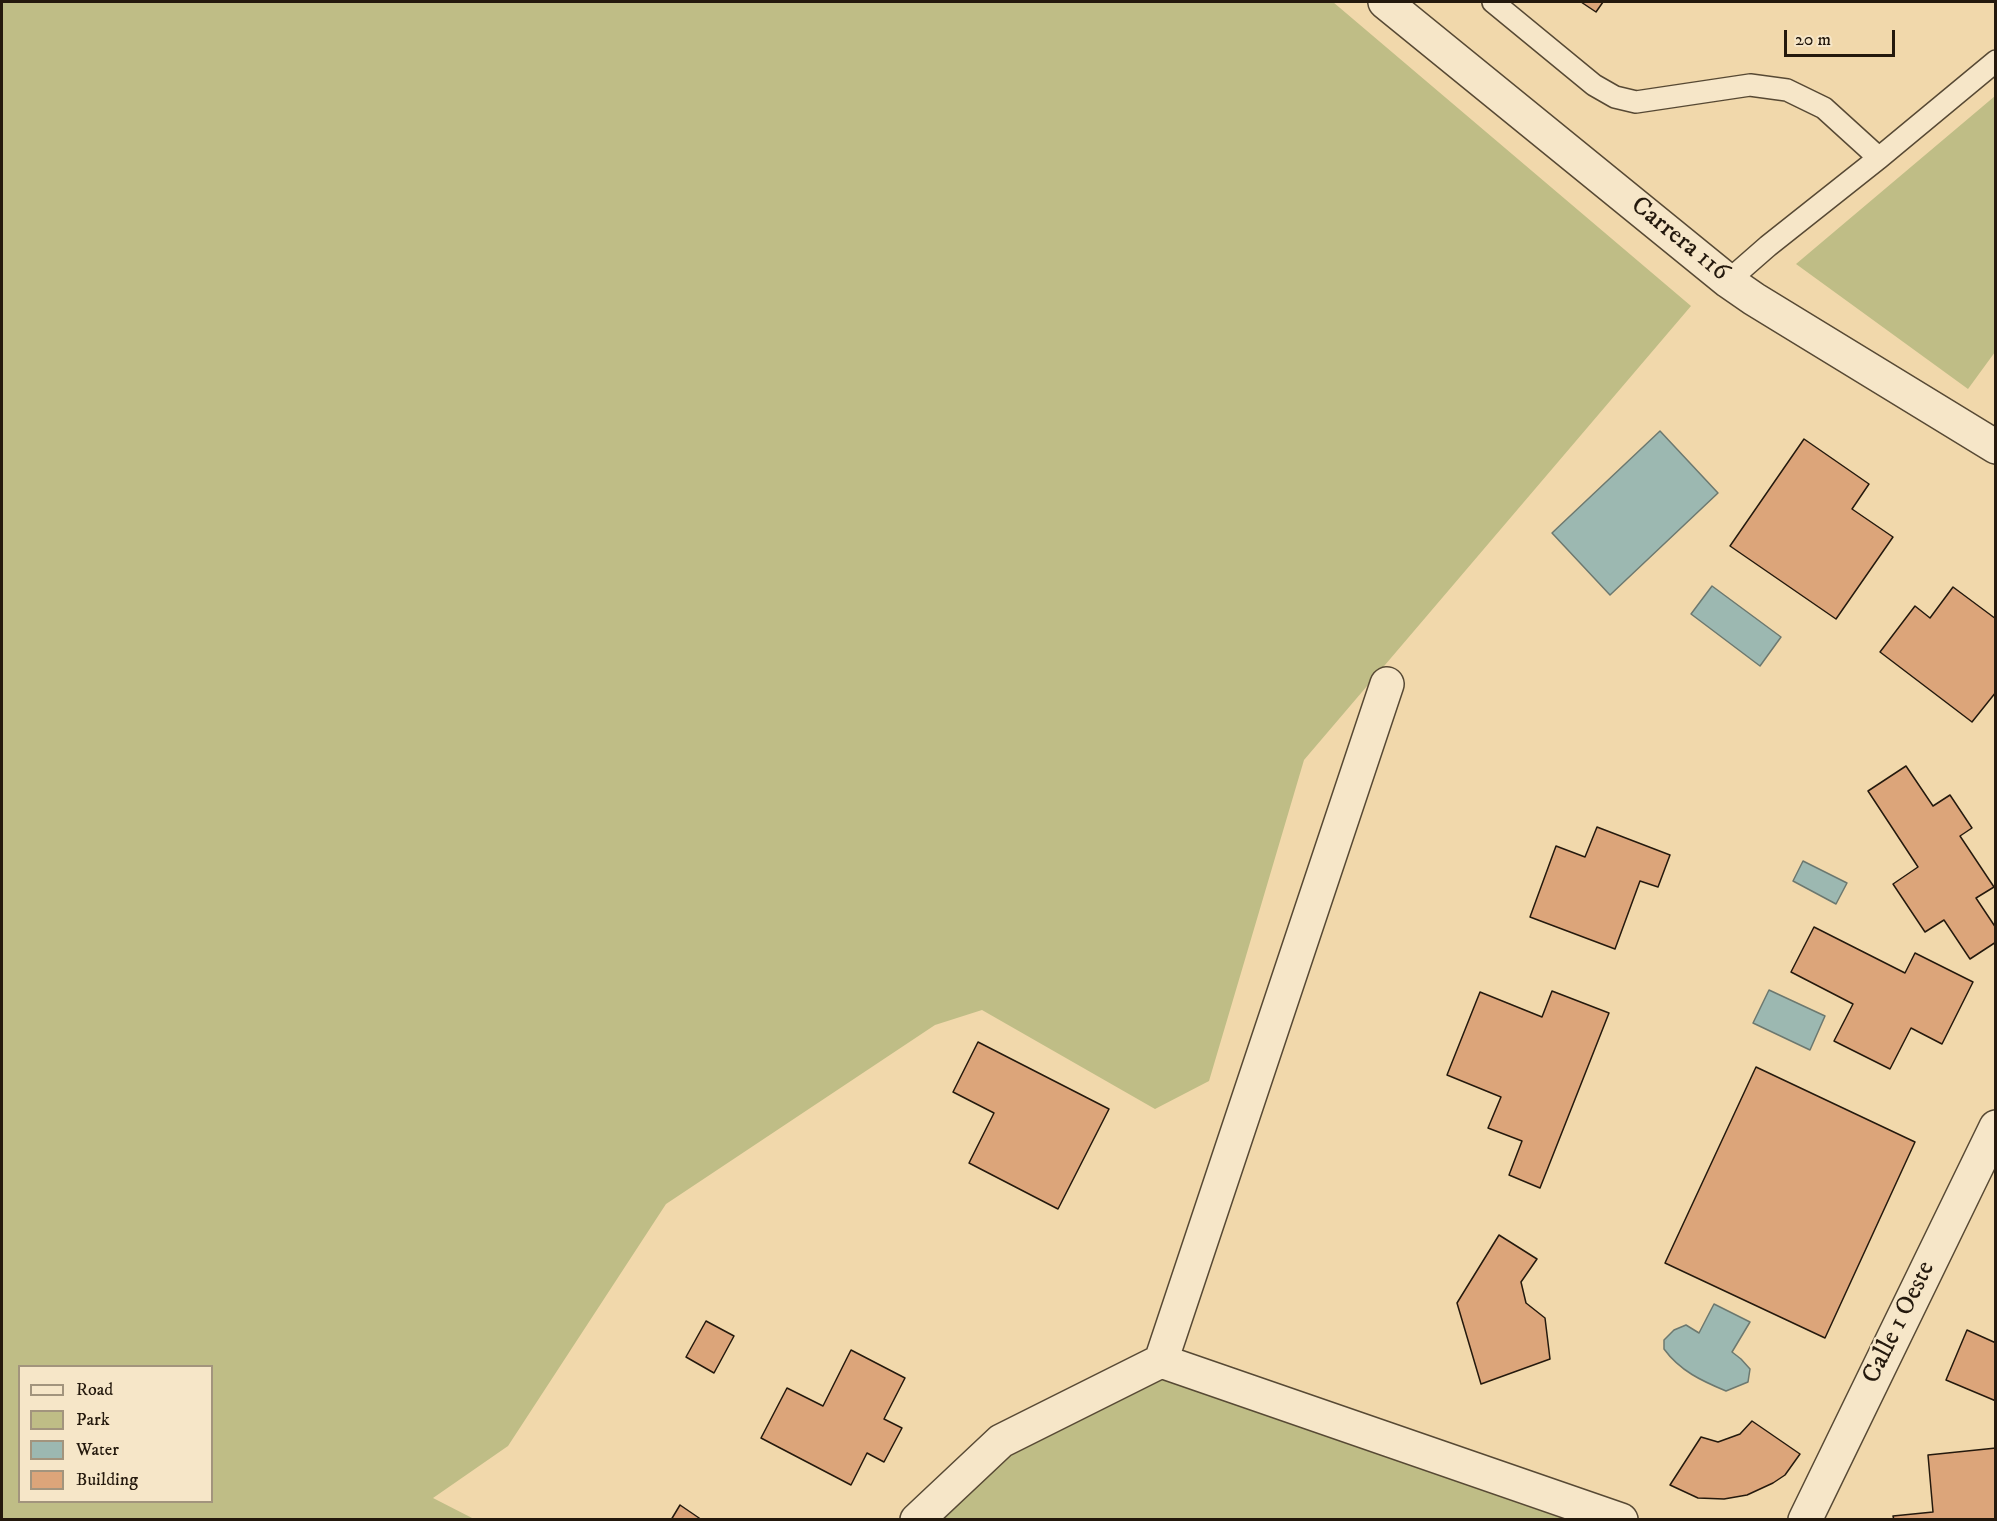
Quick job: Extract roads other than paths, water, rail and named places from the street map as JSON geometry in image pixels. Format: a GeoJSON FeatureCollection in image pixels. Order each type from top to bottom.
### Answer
{"type":"FeatureCollection","features":[{"type":"Feature","properties":{"kind":"street","name":"Carrera 116"},"geometry":{"type":"LineString","coordinates":[[1385,2],[1754,299],[1995,447]]}},
{"type":"Feature","properties":{"kind":"street"},"geometry":{"type":"LineString","coordinates":[[917,1520],[1001,1441],[1161,1361],[1388,684]]}},
{"type":"Feature","properties":{"kind":"street","name":"Calle 1 Oeste"},"geometry":{"type":"LineString","coordinates":[[1805,1520],[1995,1127]]}},
{"type":"Feature","properties":{"kind":"street"},"geometry":{"type":"LineString","coordinates":[[1161,1361],[1621,1520]]}},
{"type":"Feature","properties":{"kind":"lane"},"geometry":{"type":"LineString","coordinates":[[1493,2],[1594,85],[1615,97],[1636,102],[1750,85],[1787,90],[1824,108],[1880,158]]}},
{"type":"Feature","properties":{"kind":"lane"},"geometry":{"type":"LineString","coordinates":[[1728,280],[1880,158],[1995,61]]}},
{"type":"Feature","properties":{"kind":"water"},"geometry":{"type":"Polygon","coordinates":[[[1660,431],[1718,493],[1610,595],[1552,533],[1660,431]]]}},
{"type":"Feature","properties":{"kind":"water"},"geometry":{"type":"Polygon","coordinates":[[[1712,586],[1781,637],[1760,666],[1691,614],[1712,586]]]}},
{"type":"Feature","properties":{"kind":"water"},"geometry":{"type":"Polygon","coordinates":[[[1803,861],[1847,883],[1836,904],[1793,881],[1803,861]]]}},
{"type":"Feature","properties":{"kind":"water"},"geometry":{"type":"Polygon","coordinates":[[[1769,990],[1825,1016],[1810,1050],[1753,1023],[1769,990]]]}},
{"type":"Feature","properties":{"kind":"water"},"geometry":{"type":"Polygon","coordinates":[[[1714,1304],[1750,1322],[1732,1352],[1750,1369],[1748,1382],[1726,1391],[1684,1369],[1664,1349],[1664,1340],[1674,1330],[1686,1325],[1699,1333],[1714,1304]]]}}]}
